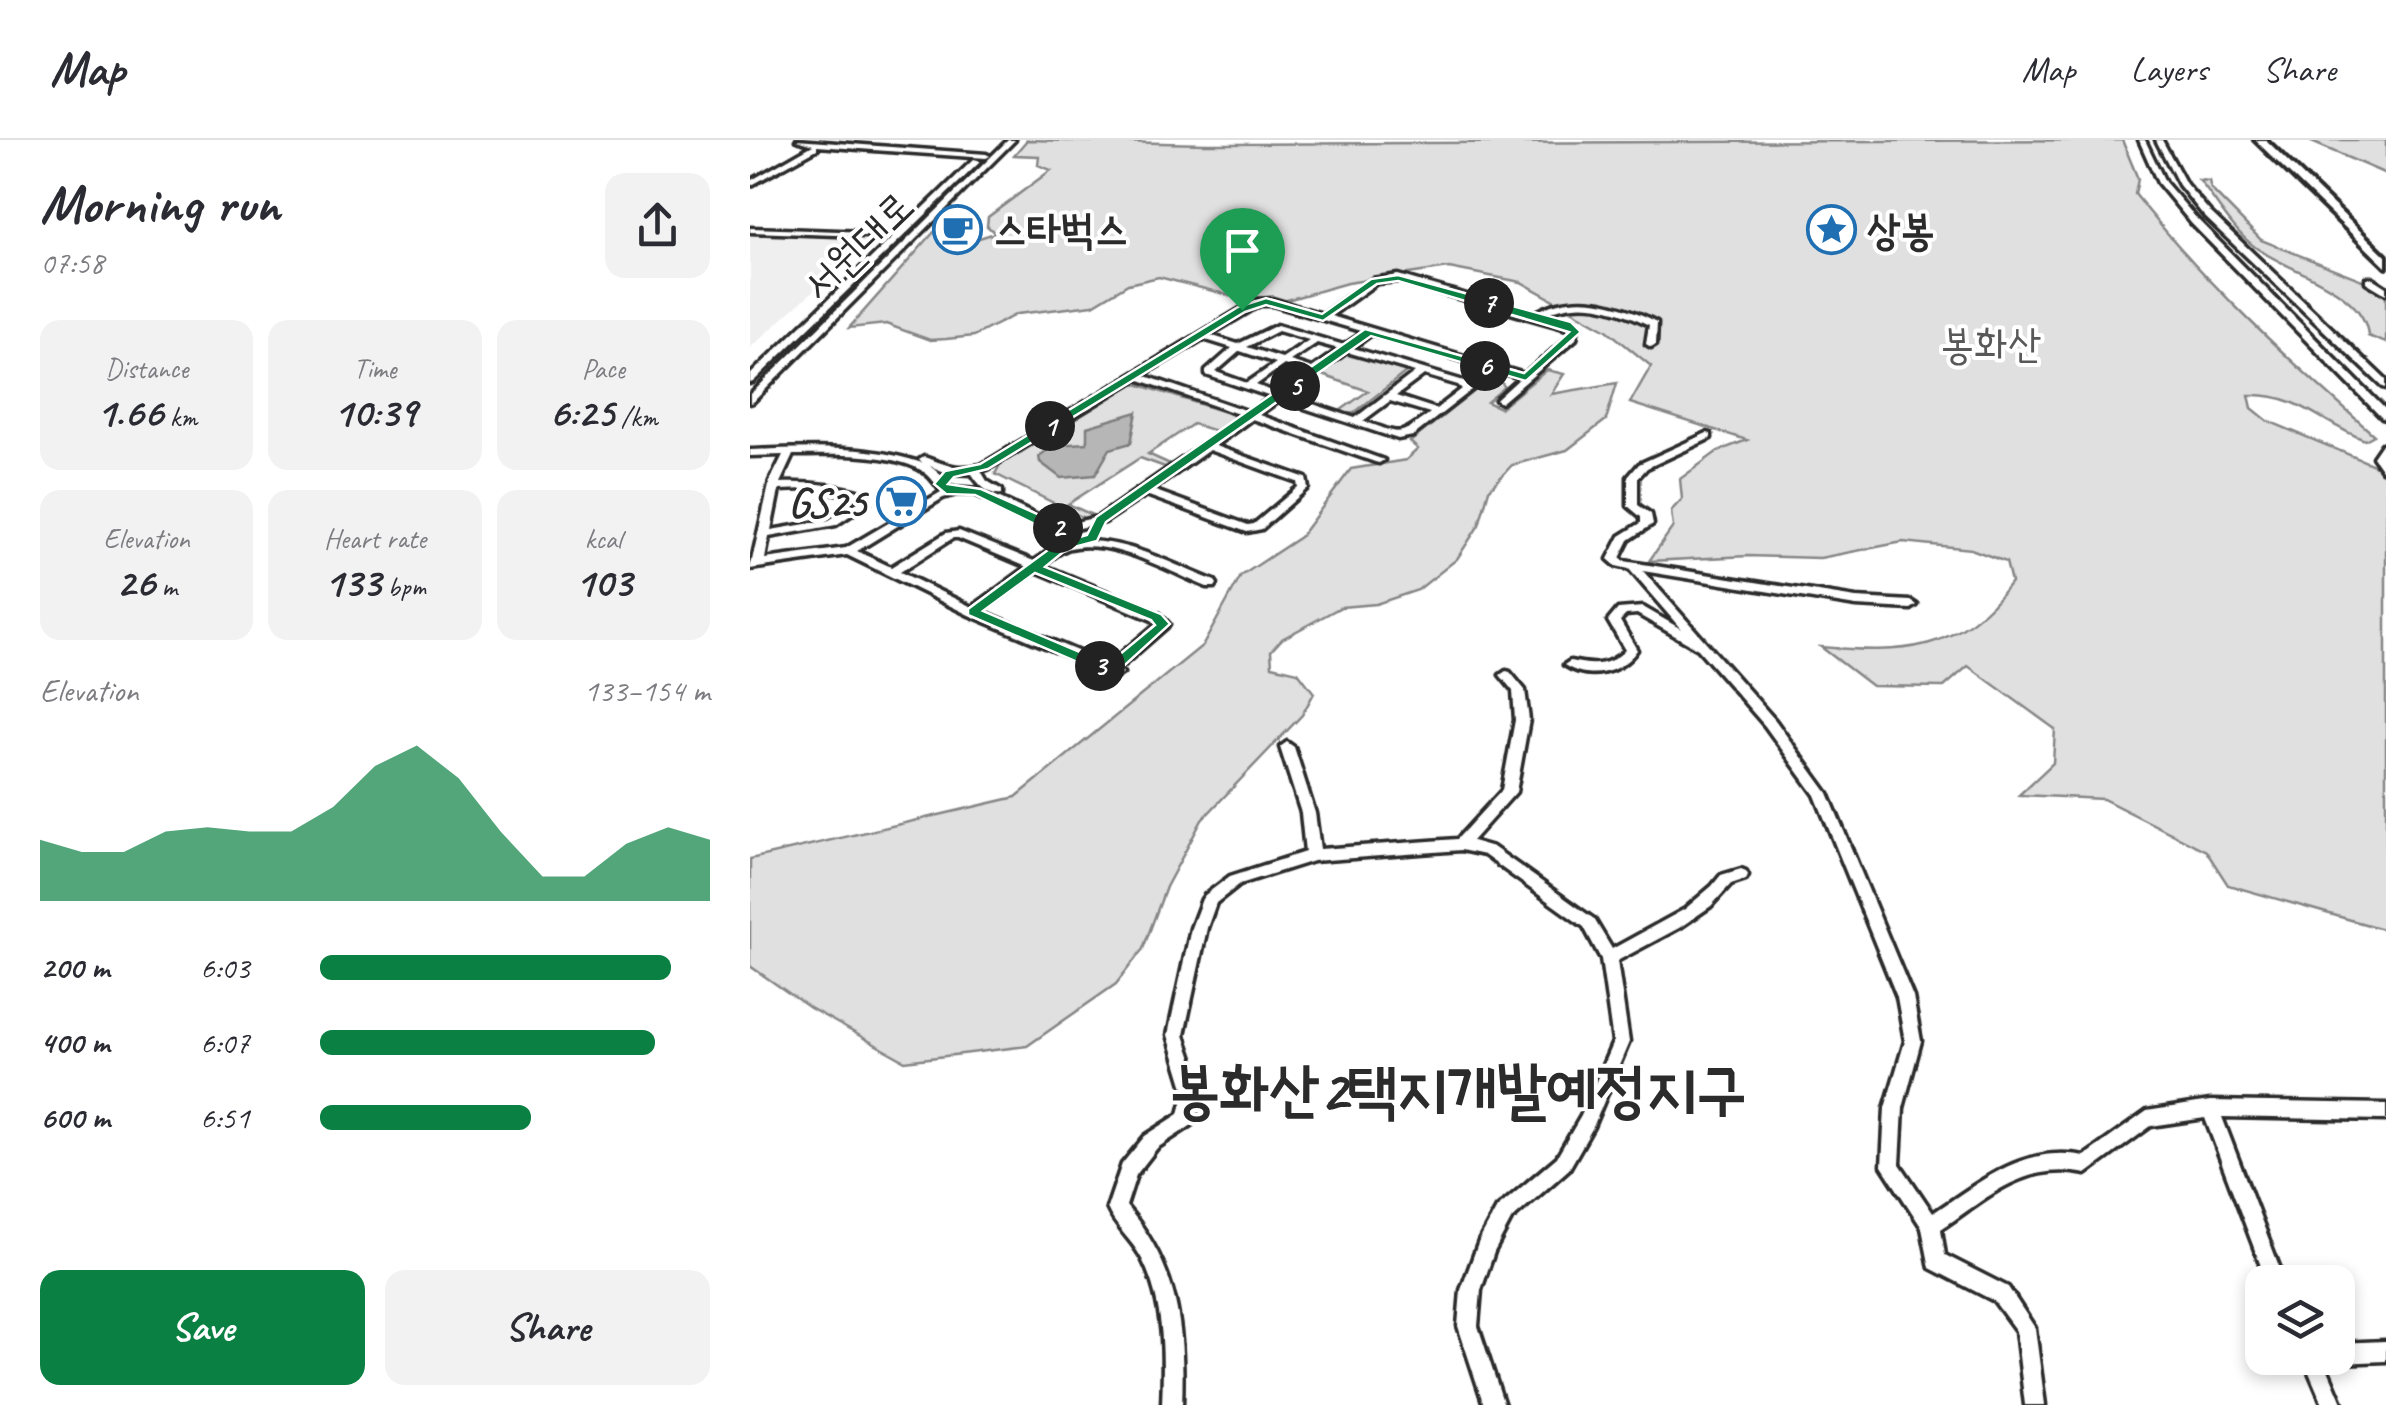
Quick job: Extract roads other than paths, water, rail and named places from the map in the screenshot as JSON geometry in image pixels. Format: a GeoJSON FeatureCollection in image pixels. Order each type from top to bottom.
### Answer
{"type":"FeatureCollection","features":[{"type":"Feature","properties":{"kind":"highway"},"geometry":{"type":"LineString","coordinates":[[2260,140],[2386,262]]}},
{"type":"Feature","properties":{"kind":"highway"},"geometry":{"type":"LineString","coordinates":[[2273,140],[2386,252]]}},
{"type":"Feature","properties":{"kind":"street","name":"서원대로"},"geometry":{"type":"LineString","coordinates":[[750,380],[999,140]]}},
{"type":"Feature","properties":{"kind":"street","name":"서원대로"},"geometry":{"type":"LineString","coordinates":[[750,400],[1012,140]]}},
{"type":"Feature","properties":{"kind":"street"},"geometry":{"type":"LineString","coordinates":[[2142,140],[2162,183],[2194,221],[2386,416]]}},
{"type":"Feature","properties":{"kind":"street"},"geometry":{"type":"LineString","coordinates":[[2159,140],[2183,185],[2207,214],[2386,385]]}},
{"type":"Feature","properties":{"kind":"street"},"geometry":{"type":"LineString","coordinates":[[750,184],[814,143],[994,157]]}},
{"type":"Feature","properties":{"kind":"street","name":"서원대로"},"geometry":{"type":"LineString","coordinates":[[750,230],[898,235]]}},
{"type":"Feature","properties":{"kind":"street"},"geometry":{"type":"LineString","coordinates":[[898,235],[915,236]]}},
{"type":"Feature","properties":{"kind":"street"},"geometry":{"type":"LineString","coordinates":[[1323,318],[1374,281],[1398,278],[1568,324],[1576,332],[1501,400]]}},
{"type":"Feature","properties":{"kind":"street"},"geometry":{"type":"LineString","coordinates":[[2370,280],[2386,291]]}},
{"type":"Feature","properties":{"kind":"street"},"geometry":{"type":"LineString","coordinates":[[960,492],[979,472],[1258,302],[1526,377]]}},
{"type":"Feature","properties":{"kind":"street"},"geometry":{"type":"LineString","coordinates":[[1536,316],[1557,303],[1618,308],[1654,324],[1652,344]]}},
{"type":"Feature","properties":{"kind":"street"},"geometry":{"type":"LineString","coordinates":[[1272,329],[1346,348],[1468,387],[1403,436],[1208,373],[1238,348],[1272,329]]}},
{"type":"Feature","properties":{"kind":"street"},"geometry":{"type":"LineString","coordinates":[[973,612],[1369,332]]}},
{"type":"Feature","properties":{"kind":"street"},"geometry":{"type":"LineString","coordinates":[[1201,335],[1314,372]]}},
{"type":"Feature","properties":{"kind":"street"},"geometry":{"type":"LineString","coordinates":[[1248,387],[1315,340]]}},
{"type":"Feature","properties":{"kind":"street"},"geometry":{"type":"LineString","coordinates":[[1356,422],[1423,371]]}},
{"type":"Feature","properties":{"kind":"street"},"geometry":{"type":"LineString","coordinates":[[1134,375],[1379,460]]}},
{"type":"Feature","properties":{"kind":"street"},"geometry":{"type":"LineString","coordinates":[[1390,396],[1438,413]]}},
{"type":"Feature","properties":{"kind":"street"},"geometry":{"type":"LineString","coordinates":[[1707,436],[1643,466],[1633,478],[1633,506],[1647,516],[1647,524],[1624,538],[1614,558],[1633,567],[1856,602],[1911,605]]}},
{"type":"Feature","properties":{"kind":"street"},"geometry":{"type":"LineString","coordinates":[[750,444],[850,444],[890,450],[941,483],[960,492],[977,491],[1058,528],[1070,541],[1105,544],[1212,584]]}},
{"type":"Feature","properties":{"kind":"street"},"geometry":{"type":"LineString","coordinates":[[2386,446],[2378,458],[2386,468]]}},
{"type":"Feature","properties":{"kind":"street"},"geometry":{"type":"LineString","coordinates":[[1145,491],[1247,529],[1258,527],[1303,488],[1302,480],[1209,448]]}},
{"type":"Feature","properties":{"kind":"street"},"geometry":{"type":"LineString","coordinates":[[790,452],[774,487],[754,565],[849,551],[956,472],[979,472]]}},
{"type":"Feature","properties":{"kind":"street"},"geometry":{"type":"LineString","coordinates":[[750,453],[876,456],[922,468],[941,483]]}},
{"type":"Feature","properties":{"kind":"street"},"geometry":{"type":"LineString","coordinates":[[979,472],[986,486],[1064,523],[1092,525]]}},
{"type":"Feature","properties":{"kind":"street"},"geometry":{"type":"LineString","coordinates":[[764,534],[832,523],[864,503],[862,495],[848,491],[795,484],[774,487]]}},
{"type":"Feature","properties":{"kind":"street"},"geometry":{"type":"LineString","coordinates":[[1070,541],[1092,525]]}},
{"type":"Feature","properties":{"kind":"street"},"geometry":{"type":"LineString","coordinates":[[1092,525],[1105,544]]}},
{"type":"Feature","properties":{"kind":"street"},"geometry":{"type":"LineString","coordinates":[[849,551],[973,612],[1114,672],[1163,624],[1156,617],[959,534],[950,534],[893,571]]}},
{"type":"Feature","properties":{"kind":"street"},"geometry":{"type":"LineString","coordinates":[[1633,567],[1770,723],[1821,794],[1905,997],[1913,1042],[1894,1108],[1891,1166],[1931,1225],[1937,1261],[2001,1294],[2025,1328],[2035,1405]]}},
{"type":"Feature","properties":{"kind":"street"},"geometry":{"type":"LineString","coordinates":[[1570,665],[1594,671],[1620,664],[1631,650],[1614,621],[1622,612],[1639,610],[1704,648]]}},
{"type":"Feature","properties":{"kind":"street"},"geometry":{"type":"LineString","coordinates":[[1462,844],[1509,792],[1522,720],[1519,690],[1506,675]]}},
{"type":"Feature","properties":{"kind":"street"},"geometry":{"type":"LineString","coordinates":[[1288,747],[1308,813],[1313,855]]}},
{"type":"Feature","properties":{"kind":"street"},"geometry":{"type":"LineString","coordinates":[[1172,1405],[1168,1292],[1140,1233],[1116,1208],[1128,1170],[1151,1142],[1186,1118],[1190,1105],[1194,1091],[1176,1035],[1199,928],[1210,899],[1235,880],[1313,855],[1462,844],[1507,861],[1526,880],[1589,922],[1609,958],[1621,1042],[1606,1082],[1563,1164],[1504,1214],[1472,1290],[1468,1326],[1494,1405]]}},
{"type":"Feature","properties":{"kind":"street"},"geometry":{"type":"LineString","coordinates":[[1609,958],[1678,923],[1692,907],[1718,894],[1726,879],[1741,875]]}},
{"type":"Feature","properties":{"kind":"street"},"geometry":{"type":"LineString","coordinates":[[1931,1225],[2042,1159],[2066,1158],[2086,1165],[2147,1120],[2210,1110],[2386,1112]]}},
{"type":"Feature","properties":{"kind":"street"},"geometry":{"type":"LineString","coordinates":[[2210,1110],[2269,1265]]}},
{"type":"Feature","properties":{"kind":"street"},"geometry":{"type":"LineString","coordinates":[[2355,1352],[2386,1351]]}},
{"type":"Feature","properties":{"kind":"street"},"geometry":{"type":"LineString","coordinates":[[2320,1375],[2333,1405]]}},
{"type":"Feature","properties":{"kind":"place","name":"스타벅스"},"geometry":{"type":"Point","coordinates":[958,229]}},
{"type":"Feature","properties":{"kind":"place","name":"상봉"},"geometry":{"type":"Point","coordinates":[1832,230]}},
{"type":"Feature","properties":{"kind":"place","name":"GS25"},"geometry":{"type":"Point","coordinates":[901,502]}},
{"type":"Feature","properties":{"kind":"district","name":"봉화산2택지개발예정지구"},"geometry":{"type":"Point","coordinates":[1458,1089]}},
{"type":"Feature","properties":{"kind":"park label","name":"봉화산"},"geometry":{"type":"Point","coordinates":[1991,344]}}]}
